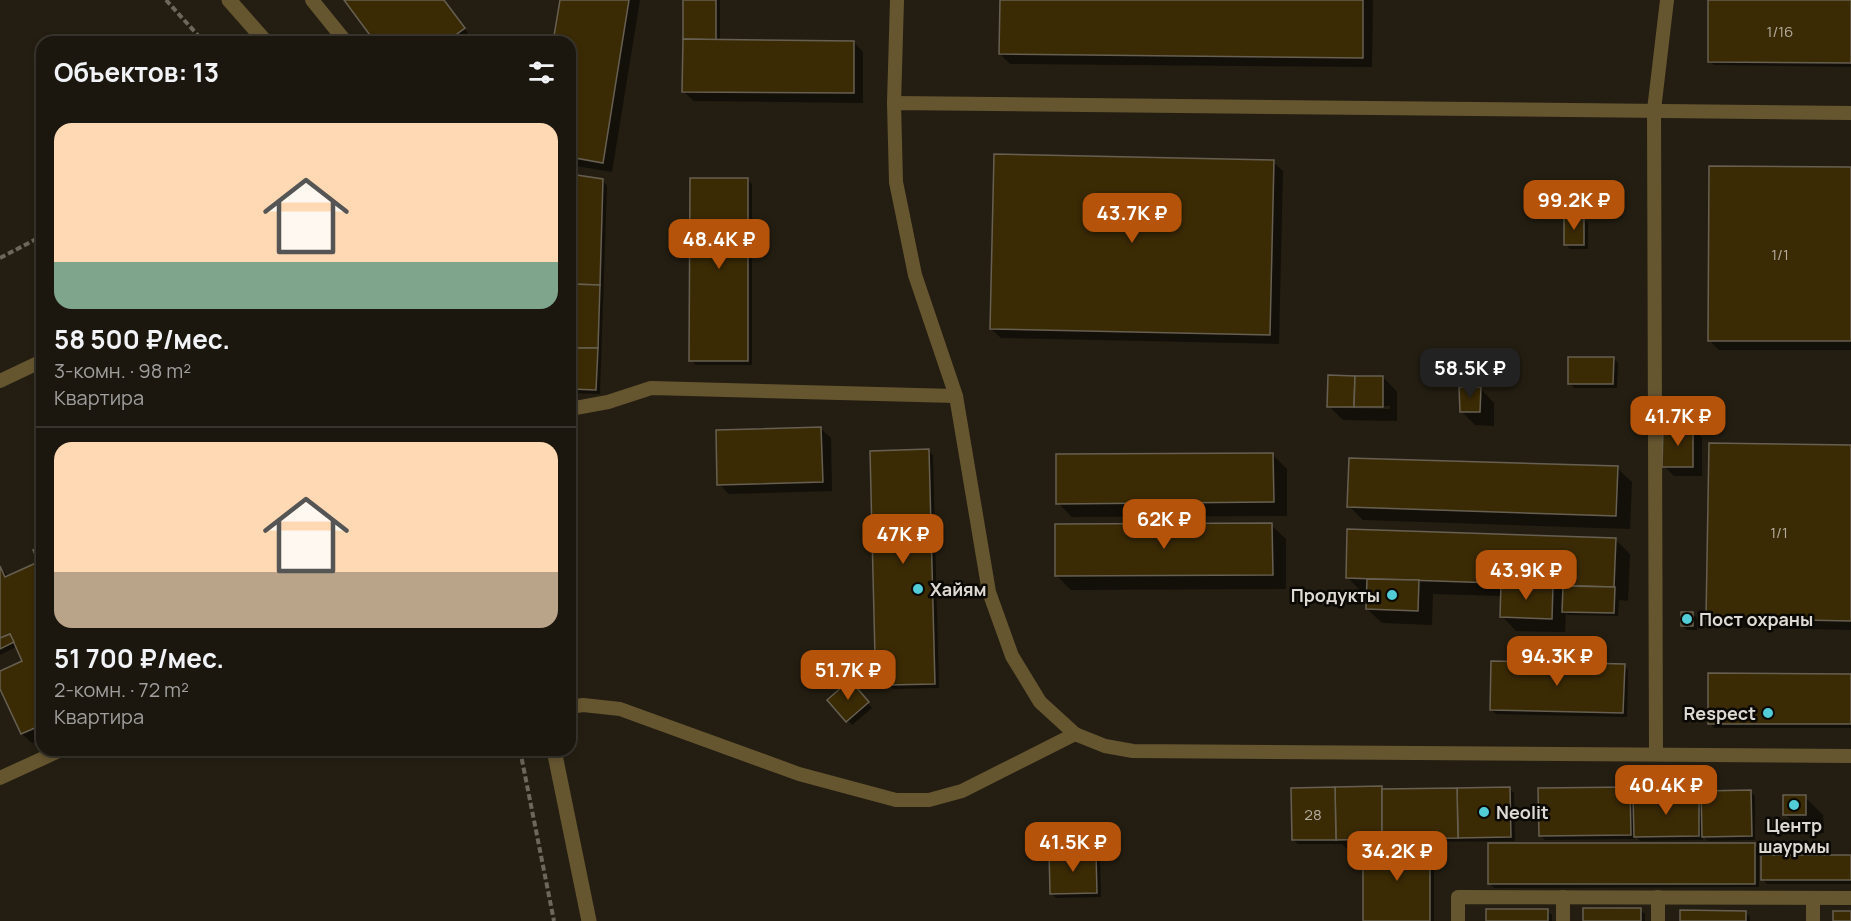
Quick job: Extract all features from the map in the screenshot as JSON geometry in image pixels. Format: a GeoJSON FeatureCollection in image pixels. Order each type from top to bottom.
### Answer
{"type":"FeatureCollection","features":[{"type":"Feature","properties":{"kind":"street"},"geometry":{"type":"LineString","coordinates":[[229,0],[261,36]]}},
{"type":"Feature","properties":{"kind":"street"},"geometry":{"type":"LineString","coordinates":[[555,756],[588,921]]}},
{"type":"Feature","properties":{"kind":"lane"},"geometry":{"type":"LineString","coordinates":[[312,0],[341,36]]}},
{"type":"Feature","properties":{"kind":"lane"},"geometry":{"type":"LineString","coordinates":[[897,0],[894,103],[896,182],[915,275],[956,396],[989,592],[1012,656],[1040,702],[1075,734],[1105,746],[1133,751],[1851,756]]}},
{"type":"Feature","properties":{"kind":"lane"},"geometry":{"type":"LineString","coordinates":[[1656,754],[1654,110],[1667,0]]}},
{"type":"Feature","properties":{"kind":"lane"},"geometry":{"type":"LineString","coordinates":[[894,103],[1851,113]]}},
{"type":"Feature","properties":{"kind":"lane"},"geometry":{"type":"LineString","coordinates":[[0,381],[36,364]]}},
{"type":"Feature","properties":{"kind":"lane"},"geometry":{"type":"LineString","coordinates":[[576,408],[608,402],[651,388],[956,396]]}},
{"type":"Feature","properties":{"kind":"lane"},"geometry":{"type":"LineString","coordinates":[[576,706],[620,709],[799,774],[896,800],[929,800],[962,791],[1075,734]]}},
{"type":"Feature","properties":{"kind":"lane"},"geometry":{"type":"LineString","coordinates":[[0,778],[48,756]]}},
{"type":"Feature","properties":{"kind":"lane"},"geometry":{"type":"LineString","coordinates":[[1458,921],[1458,897],[1851,898]]}},
{"type":"Feature","properties":{"kind":"lane"},"geometry":{"type":"LineString","coordinates":[[1563,897],[1563,921]]}},
{"type":"Feature","properties":{"kind":"lane"},"geometry":{"type":"LineString","coordinates":[[1658,897],[1658,921]]}},
{"type":"Feature","properties":{"kind":"lane"},"geometry":{"type":"LineString","coordinates":[[1813,898],[1813,921]]}},
{"type":"Feature","properties":{"kind":"path"},"geometry":{"type":"LineString","coordinates":[[166,0],[199,36]]}},
{"type":"Feature","properties":{"kind":"path"},"geometry":{"type":"LineString","coordinates":[[0,258],[36,239]]}},
{"type":"Feature","properties":{"kind":"path"},"geometry":{"type":"LineString","coordinates":[[521,756],[554,921]]}},
{"type":"Feature","properties":{"kind":"building"},"geometry":{"type":"Polygon","coordinates":[[[344,0],[444,0],[465,28],[454,36],[371,36],[344,0]]]}},
{"type":"Feature","properties":{"kind":"building"},"geometry":{"type":"Polygon","coordinates":[[[560,0],[629,0],[603,163],[576,158],[576,36],[554,36],[560,0]]]}},
{"type":"Feature","properties":{"kind":"building"},"geometry":{"type":"Polygon","coordinates":[[[683,0],[716,0],[716,40],[683,39],[683,0]]]}},
{"type":"Feature","properties":{"kind":"building"},"geometry":{"type":"Polygon","coordinates":[[[1000,0],[1363,0],[1363,58],[999,54],[1000,0]]]}},
{"type":"Feature","properties":{"kind":"building"},"geometry":{"type":"Polygon","coordinates":[[[1708,0],[1851,0],[1851,63],[1708,62],[1708,0]]]}},
{"type":"Feature","properties":{"kind":"building"},"geometry":{"type":"Polygon","coordinates":[[[683,39],[854,41],[854,93],[682,92],[683,39]]]}},
{"type":"Feature","properties":{"kind":"building"},"geometry":{"type":"Polygon","coordinates":[[[994,154],[1274,160],[1270,335],[990,329],[994,154]]]}},
{"type":"Feature","properties":{"kind":"building"},"geometry":{"type":"Polygon","coordinates":[[[1709,166],[1851,167],[1851,341],[1708,341],[1709,166]]]}},
{"type":"Feature","properties":{"kind":"building"},"geometry":{"type":"Polygon","coordinates":[[[576,175],[603,179],[600,285],[576,284],[576,175]]]}},
{"type":"Feature","properties":{"kind":"building"},"geometry":{"type":"Polygon","coordinates":[[[690,178],[748,178],[748,361],[689,361],[690,178]]]}},
{"type":"Feature","properties":{"kind":"building"},"geometry":{"type":"Polygon","coordinates":[[[1564,217],[1584,217],[1584,245],[1564,245],[1564,217]]]}},
{"type":"Feature","properties":{"kind":"building"},"geometry":{"type":"Polygon","coordinates":[[[576,284],[600,285],[598,348],[576,348],[576,284]]]}},
{"type":"Feature","properties":{"kind":"building"},"geometry":{"type":"Polygon","coordinates":[[[576,348],[598,348],[596,390],[576,389],[576,348]]]}},
{"type":"Feature","properties":{"kind":"building"},"geometry":{"type":"Polygon","coordinates":[[[1568,357],[1614,357],[1613,384],[1568,384],[1568,357]]]}},
{"type":"Feature","properties":{"kind":"building"},"geometry":{"type":"Polygon","coordinates":[[[1328,375],[1355,376],[1354,407],[1327,407],[1328,375]]]}},
{"type":"Feature","properties":{"kind":"building"},"geometry":{"type":"Polygon","coordinates":[[[1355,376],[1383,376],[1383,407],[1354,407],[1355,376]]]}},
{"type":"Feature","properties":{"kind":"building"},"geometry":{"type":"Polygon","coordinates":[[[1459,387],[1481,387],[1480,412],[1460,412],[1459,387]]]}},
{"type":"Feature","properties":{"kind":"building"},"geometry":{"type":"Polygon","coordinates":[[[1663,426],[1693,426],[1693,467],[1662,467],[1663,426]]]}},
{"type":"Feature","properties":{"kind":"building"},"geometry":{"type":"Polygon","coordinates":[[[821,427],[823,482],[717,485],[716,430],[821,427]]]}},
{"type":"Feature","properties":{"kind":"building"},"geometry":{"type":"Polygon","coordinates":[[[1709,443],[1851,445],[1851,621],[1706,618],[1709,443]]]}},
{"type":"Feature","properties":{"kind":"building"},"geometry":{"type":"Polygon","coordinates":[[[929,449],[935,684],[888,685],[887,657],[875,657],[870,451],[929,449]]]}},
{"type":"Feature","properties":{"kind":"building"},"geometry":{"type":"Polygon","coordinates":[[[1273,453],[1274,502],[1056,504],[1056,454],[1273,453]]]}},
{"type":"Feature","properties":{"kind":"building"},"geometry":{"type":"Polygon","coordinates":[[[1349,458],[1618,466],[1616,516],[1347,507],[1349,458]]]}},
{"type":"Feature","properties":{"kind":"building"},"geometry":{"type":"Polygon","coordinates":[[[1272,523],[1273,575],[1055,576],[1055,524],[1272,523]]]}},
{"type":"Feature","properties":{"kind":"building"},"geometry":{"type":"Polygon","coordinates":[[[1347,529],[1616,538],[1614,587],[1346,578],[1347,529]]]}},
{"type":"Feature","properties":{"kind":"building"},"geometry":{"type":"Polygon","coordinates":[[[36,563],[36,728],[21,734],[0,689],[0,671],[22,661],[10,634],[0,638],[0,566],[5,577],[36,563]]]}},
{"type":"Feature","properties":{"kind":"building","name":"Продукты"},"geometry":{"type":"Polygon","coordinates":[[[1367,579],[1419,580],[1418,611],[1366,609],[1367,579]]]}},
{"type":"Feature","properties":{"kind":"building"},"geometry":{"type":"Polygon","coordinates":[[[1501,583],[1553,585],[1552,619],[1500,617],[1501,583]]]}},
{"type":"Feature","properties":{"kind":"building"},"geometry":{"type":"Polygon","coordinates":[[[1563,586],[1615,587],[1614,613],[1562,612],[1563,586]]]}},
{"type":"Feature","properties":{"kind":"building","name":"Пост охраны"},"geometry":{"type":"Polygon","coordinates":[[[1681,612],[1693,612],[1693,626],[1681,626],[1681,612]]]}},
{"type":"Feature","properties":{"kind":"building"},"geometry":{"type":"Polygon","coordinates":[[[10,634],[14,642],[0,649],[0,638],[10,634]]]}},
{"type":"Feature","properties":{"kind":"building"},"geometry":{"type":"Polygon","coordinates":[[[1491,661],[1625,664],[1623,713],[1490,710],[1491,661]]]}},
{"type":"Feature","properties":{"kind":"building"},"geometry":{"type":"Polygon","coordinates":[[[1708,673],[1851,674],[1851,724],[1708,724],[1708,673]]]}},
{"type":"Feature","properties":{"kind":"building"},"geometry":{"type":"Polygon","coordinates":[[[850,680],[869,702],[846,722],[827,700],[850,680]]]}},
{"type":"Feature","properties":{"kind":"building"},"geometry":{"type":"Polygon","coordinates":[[[1382,786],[1382,839],[1336,840],[1335,787],[1382,786]]]}},
{"type":"Feature","properties":{"kind":"building"},"geometry":{"type":"Polygon","coordinates":[[[1335,787],[1336,840],[1292,840],[1291,788],[1335,787]]]}},
{"type":"Feature","properties":{"kind":"building","name":"Neolit"},"geometry":{"type":"Polygon","coordinates":[[[1510,787],[1511,837],[1458,838],[1457,788],[1510,787]]]}},
{"type":"Feature","properties":{"kind":"building"},"geometry":{"type":"Polygon","coordinates":[[[1630,787],[1631,835],[1539,836],[1538,788],[1630,787]]]}},
{"type":"Feature","properties":{"kind":"building"},"geometry":{"type":"Polygon","coordinates":[[[1457,788],[1458,838],[1382,839],[1382,789],[1457,788]]]}},
{"type":"Feature","properties":{"kind":"building"},"geometry":{"type":"Polygon","coordinates":[[[1751,790],[1752,836],[1702,837],[1701,791],[1751,790]]]}},
{"type":"Feature","properties":{"kind":"building","name":"Центр шаурмы"},"geometry":{"type":"Polygon","coordinates":[[[1783,795],[1806,795],[1806,815],[1783,815],[1783,795]]]}},
{"type":"Feature","properties":{"kind":"building"},"geometry":{"type":"Polygon","coordinates":[[[1699,796],[1699,836],[1634,837],[1633,797],[1699,796]]]}},
{"type":"Feature","properties":{"kind":"building"},"geometry":{"type":"Polygon","coordinates":[[[1488,843],[1755,843],[1755,884],[1488,884],[1488,843]]]}},
{"type":"Feature","properties":{"kind":"building"},"geometry":{"type":"Polygon","coordinates":[[[1363,844],[1430,844],[1430,921],[1363,921],[1363,844]]]}},
{"type":"Feature","properties":{"kind":"building"},"geometry":{"type":"Polygon","coordinates":[[[1096,851],[1097,893],[1050,894],[1049,852],[1096,851]]]}},
{"type":"Feature","properties":{"kind":"building"},"geometry":{"type":"Polygon","coordinates":[[[1761,855],[1851,855],[1851,880],[1761,880],[1761,855]]]}},
{"type":"Feature","properties":{"kind":"building"},"geometry":{"type":"Polygon","coordinates":[[[1583,908],[1641,908],[1641,921],[1583,921],[1583,908]]]}},
{"type":"Feature","properties":{"kind":"building"},"geometry":{"type":"Polygon","coordinates":[[[1486,909],[1548,909],[1548,921],[1486,921],[1486,909]]]}},
{"type":"Feature","properties":{"kind":"building"},"geometry":{"type":"Polygon","coordinates":[[[1680,910],[1746,911],[1746,921],[1680,921],[1680,910]]]}},
{"type":"Feature","properties":{"kind":"building"},"geometry":{"type":"Polygon","coordinates":[[[1833,911],[1851,911],[1851,921],[1833,921],[1833,911]]]}},
{"type":"Feature","properties":{"kind":"place","name":"Хайям"},"geometry":{"type":"Point","coordinates":[918,589]}},
{"type":"Feature","properties":{"kind":"place","name":"Продукты"},"geometry":{"type":"Point","coordinates":[1392,595]}},
{"type":"Feature","properties":{"kind":"place","name":"Пост охраны"},"geometry":{"type":"Point","coordinates":[1687,619]}},
{"type":"Feature","properties":{"kind":"place","name":"Respect"},"geometry":{"type":"Point","coordinates":[1768,713]}},
{"type":"Feature","properties":{"kind":"place","name":"Центр шаурмы"},"geometry":{"type":"Point","coordinates":[1794,805]}},
{"type":"Feature","properties":{"kind":"place","name":"Neolit"},"geometry":{"type":"Point","coordinates":[1484,812]}}]}
